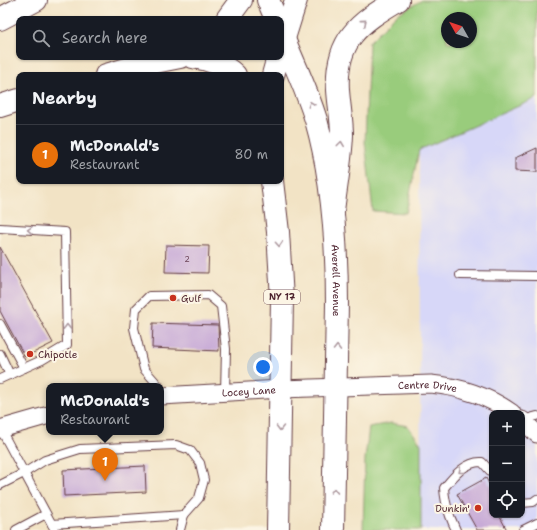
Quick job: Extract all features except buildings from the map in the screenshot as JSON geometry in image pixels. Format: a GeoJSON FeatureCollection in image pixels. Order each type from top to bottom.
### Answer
{"type":"FeatureCollection","features":[{"type":"Feature","properties":{"kind":"main road"},"geometry":{"type":"LineString","coordinates":[[0,20],[36,0]]}},
{"type":"Feature","properties":{"kind":"main road"},"geometry":{"type":"LineString","coordinates":[[229,16],[241,0]]}},
{"type":"Feature","properties":{"kind":"main road"},"geometry":{"type":"LineString","coordinates":[[268,0],[275,16]]}},
{"type":"Feature","properties":{"kind":"main road"},"geometry":{"type":"LineString","coordinates":[[284,35],[296,0]]}},
{"type":"Feature","properties":{"kind":"main road"},"geometry":{"type":"LineString","coordinates":[[333,211],[342,134],[337,78],[341,59],[347,42],[360,25],[398,0]]}},
{"type":"Feature","properties":{"kind":"main road","name":"Averell Avenue"},"geometry":{"type":"LineString","coordinates":[[284,49],[303,83],[317,124],[325,158],[333,211],[337,272],[333,530]]}},
{"type":"Feature","properties":{"kind":"main road"},"geometry":{"type":"LineString","coordinates":[[206,60],[219,63],[231,72]]}},
{"type":"Feature","properties":{"kind":"main road"},"geometry":{"type":"LineString","coordinates":[[274,72],[277,60]]}},
{"type":"Feature","properties":{"kind":"main road"},"geometry":{"type":"LineString","coordinates":[[115,72],[150,61]]}},
{"type":"Feature","properties":{"kind":"main road"},"geometry":{"type":"LineString","coordinates":[[0,106],[16,101]]}},
{"type":"Feature","properties":{"kind":"main road","name":"NY 17"},"geometry":{"type":"LineString","coordinates":[[272,184],[278,232],[282,299],[278,530]]}},
{"type":"Feature","properties":{"kind":"street","name":"Centre Drive"},"geometry":{"type":"LineString","coordinates":[[336,387],[416,384],[459,388],[498,403],[508,410]]}},
{"type":"Feature","properties":{"kind":"street","name":"Locey Lane"},"geometry":{"type":"LineString","coordinates":[[164,391],[225,392],[336,387]]}},
{"type":"Feature","properties":{"kind":"street"},"geometry":{"type":"LineString","coordinates":[[0,428],[46,416]]}},
{"type":"Feature","properties":{"kind":"street"},"geometry":{"type":"LineString","coordinates":[[525,423],[537,434]]}},
{"type":"Feature","properties":{"kind":"lane"},"geometry":{"type":"LineString","coordinates":[[0,228],[65,232],[67,345],[42,360],[0,379]]}},
{"type":"Feature","properties":{"kind":"lane"},"geometry":{"type":"LineString","coordinates":[[460,276],[537,276]]}},
{"type":"Feature","properties":{"kind":"lane"},"geometry":{"type":"LineString","coordinates":[[155,383],[144,369],[134,328],[136,309],[149,296],[208,295],[221,306],[226,349],[225,392]]}},
{"type":"Feature","properties":{"kind":"lane"},"geometry":{"type":"LineString","coordinates":[[0,324],[24,368]]}},
{"type":"Feature","properties":{"kind":"lane"},"geometry":{"type":"LineString","coordinates":[[0,354],[10,375]]}},
{"type":"Feature","properties":{"kind":"lane"},"geometry":{"type":"LineString","coordinates":[[525,419],[537,416]]}},
{"type":"Feature","properties":{"kind":"lane"},"geometry":{"type":"LineString","coordinates":[[0,428],[53,527],[184,514]]}},
{"type":"Feature","properties":{"kind":"lane"},"geometry":{"type":"LineString","coordinates":[[0,485],[45,460],[80,450],[176,445],[190,450],[200,463],[204,480],[199,498],[184,514],[180,530]]}},
{"type":"Feature","properties":{"kind":"lane"},"geometry":{"type":"LineString","coordinates":[[456,530],[445,502],[444,488],[463,468],[476,462],[482,462],[489,470]]}},
{"type":"Feature","properties":{"kind":"lane"},"geometry":{"type":"LineString","coordinates":[[525,503],[533,502],[537,499]]}},
{"type":"Feature","properties":{"kind":"lane"},"geometry":{"type":"LineString","coordinates":[[16,530],[46,514]]}},
{"type":"Feature","properties":{"kind":"lane"},"geometry":{"type":"LineString","coordinates":[[523,530],[537,523]]}},
{"type":"Feature","properties":{"kind":"shaded area"},"geometry":{"type":"Polygon","coordinates":[[[537,98],[537,530],[421,530],[419,150],[537,98]]]}},
{"type":"Feature","properties":{"kind":"green space"},"geometry":{"type":"Polygon","coordinates":[[[422,0],[537,0],[537,98],[419,150],[406,213],[373,211],[365,142],[369,42],[396,15],[422,0]]]}},
{"type":"Feature","properties":{"kind":"green space"},"geometry":{"type":"Polygon","coordinates":[[[391,423],[408,426],[421,444],[421,530],[363,530],[365,459],[369,427],[391,423]]]}},
{"type":"Feature","properties":{"kind":"place","name":"Gulf"},"geometry":{"type":"Point","coordinates":[173,298]}},
{"type":"Feature","properties":{"kind":"place","name":"Chipotle"},"geometry":{"type":"Point","coordinates":[30,354]}},
{"type":"Feature","properties":{"kind":"place","name":"McDonald's"},"geometry":{"type":"Point","coordinates":[105,481]}},
{"type":"Feature","properties":{"kind":"place","name":"Dunkin'"},"geometry":{"type":"Point","coordinates":[478,508]}}]}
